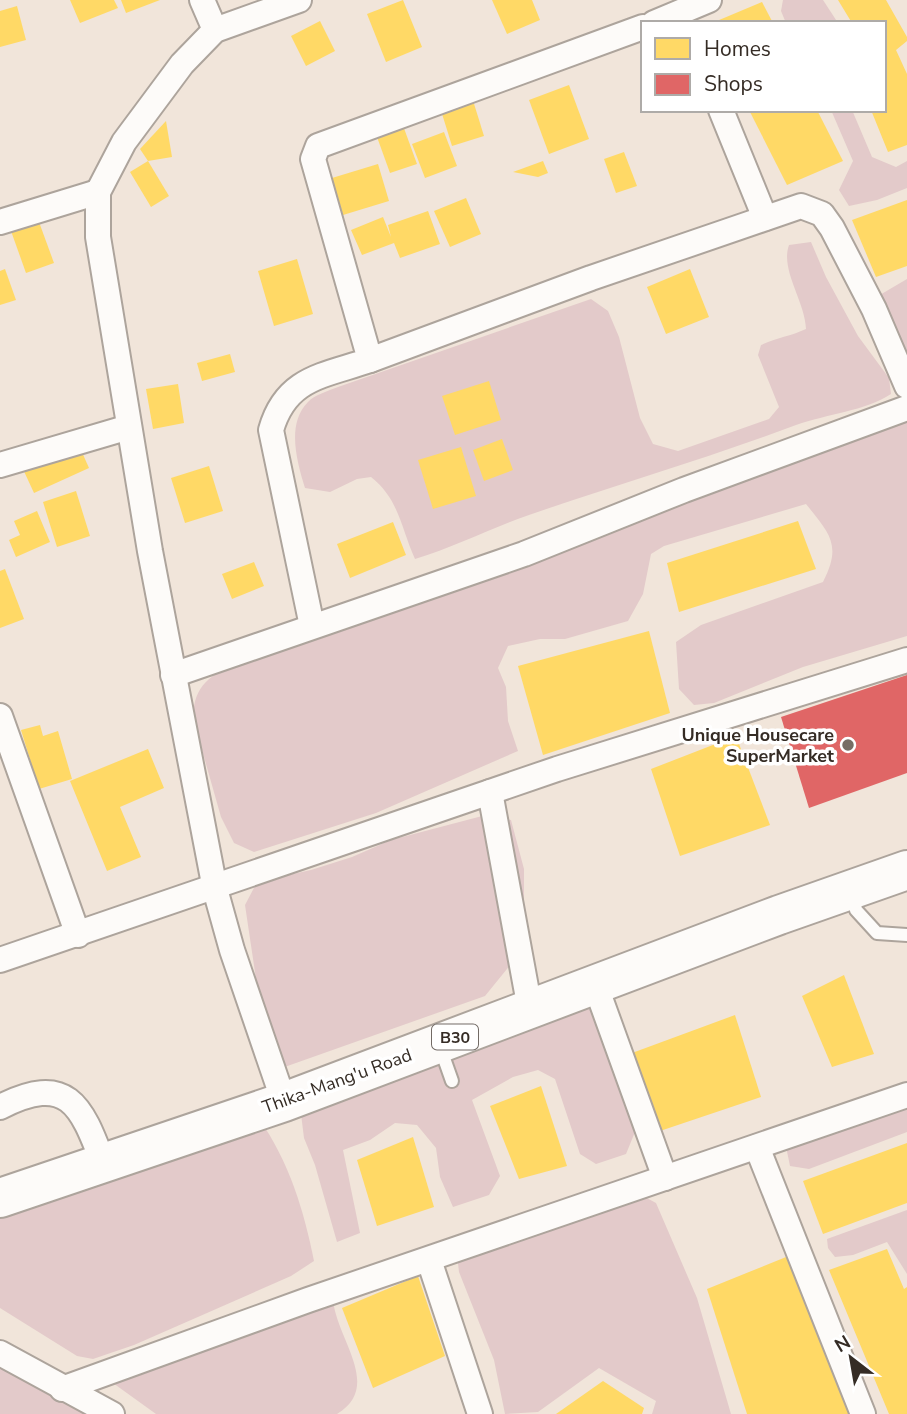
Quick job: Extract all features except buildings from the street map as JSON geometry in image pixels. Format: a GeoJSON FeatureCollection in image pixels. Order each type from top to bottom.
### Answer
{"type":"FeatureCollection","features":[{"type":"Feature","properties":{"kind":"highway","name":"Thika-Mang'u Road"},"geometry":{"type":"LineString","coordinates":[[0,1198],[284,1102],[907,870]]}},
{"type":"Feature","properties":{"kind":"street"},"geometry":{"type":"LineString","coordinates":[[202,0],[215,30]]}},
{"type":"Feature","properties":{"kind":"street"},"geometry":{"type":"LineString","coordinates":[[284,1102],[215,888],[173,675],[129,427],[98,237],[98,192],[124,142],[139,121],[182,64],[215,30],[299,0]]}},
{"type":"Feature","properties":{"kind":"street"},"geometry":{"type":"LineString","coordinates":[[682,18],[709,0]]}},
{"type":"Feature","properties":{"kind":"street"},"geometry":{"type":"LineString","coordinates":[[370,360],[313,159],[318,146],[324,141],[641,28]]}},
{"type":"Feature","properties":{"kind":"street"},"geometry":{"type":"LineString","coordinates":[[722,112],[765,218]]}},
{"type":"Feature","properties":{"kind":"street"},"geometry":{"type":"LineString","coordinates":[[0,222],[98,192]]}},
{"type":"Feature","properties":{"kind":"street"},"geometry":{"type":"LineString","coordinates":[[312,626],[271,430],[283,400],[302,384],[591,278],[801,206],[822,214],[858,276],[907,386]]}},
{"type":"Feature","properties":{"kind":"street"},"geometry":{"type":"LineString","coordinates":[[173,675],[524,554],[684,490],[907,408]]}},
{"type":"Feature","properties":{"kind":"street"},"geometry":{"type":"LineString","coordinates":[[0,465],[129,427]]}},
{"type":"Feature","properties":{"kind":"street"},"geometry":{"type":"LineString","coordinates":[[0,960],[490,792],[907,660]]}},
{"type":"Feature","properties":{"kind":"street"},"geometry":{"type":"LineString","coordinates":[[0,716],[78,935]]}},
{"type":"Feature","properties":{"kind":"street"},"geometry":{"type":"LineString","coordinates":[[490,792],[530,1009]]}},
{"type":"Feature","properties":{"kind":"street"},"geometry":{"type":"LineString","coordinates":[[595,984],[665,1178]]}},
{"type":"Feature","properties":{"kind":"street"},"geometry":{"type":"LineString","coordinates":[[0,1107],[41,1092],[65,1096],[80,1111],[103,1163]]}},
{"type":"Feature","properties":{"kind":"street"},"geometry":{"type":"LineString","coordinates":[[62,1389],[202,1337],[907,1095]]}},
{"type":"Feature","properties":{"kind":"street"},"geometry":{"type":"LineString","coordinates":[[757,1147],[863,1414]]}},
{"type":"Feature","properties":{"kind":"street"},"geometry":{"type":"LineString","coordinates":[[429,1260],[480,1414]]}},
{"type":"Feature","properties":{"kind":"street"},"geometry":{"type":"LineString","coordinates":[[0,1353],[112,1414]]}},
{"type":"Feature","properties":{"kind":"lane"},"geometry":{"type":"LineString","coordinates":[[852,890],[856,910],[877,933],[907,935]]}},
{"type":"Feature","properties":{"kind":"lane"},"geometry":{"type":"LineString","coordinates":[[438,1043],[452,1081]]}},
{"type":"Feature","properties":{"kind":"shaded area"},"geometry":{"type":"Polygon","coordinates":[[[783,0],[823,0],[837,21],[785,21],[781,11],[783,0]]]}},
{"type":"Feature","properties":{"kind":"shaded area"},"geometry":{"type":"Polygon","coordinates":[[[832,112],[853,112],[872,157],[896,167],[907,161],[907,188],[877,200],[849,206],[839,190],[853,161],[832,112]]]}},
{"type":"Feature","properties":{"kind":"shaded area"},"geometry":{"type":"Polygon","coordinates":[[[811,242],[826,277],[858,336],[889,378],[891,394],[881,400],[808,421],[529,515],[415,559],[394,504],[371,477],[357,479],[330,492],[305,488],[299,467],[295,432],[301,411],[314,397],[591,299],[608,311],[619,337],[640,418],[653,444],[678,451],[769,419],[779,407],[758,355],[761,345],[806,329],[787,255],[789,245],[811,242]]]}},
{"type":"Feature","properties":{"kind":"shaded area"},"geometry":{"type":"Polygon","coordinates":[[[907,279],[907,363],[873,299],[907,279]]]}},
{"type":"Feature","properties":{"kind":"shaded area"},"geometry":{"type":"Polygon","coordinates":[[[907,421],[907,636],[803,667],[714,703],[694,705],[679,689],[676,642],[701,625],[823,582],[832,558],[831,540],[806,504],[664,546],[651,554],[643,594],[628,621],[565,639],[540,639],[508,646],[498,668],[506,687],[508,721],[518,751],[376,813],[254,852],[234,843],[221,817],[193,718],[194,706],[201,689],[220,671],[238,660],[638,505],[907,421]]]}},
{"type":"Feature","properties":{"kind":"shaded area"},"geometry":{"type":"Polygon","coordinates":[[[486,815],[511,820],[524,869],[524,909],[516,958],[485,996],[279,1069],[256,979],[245,905],[257,882],[311,870],[352,857],[391,840],[486,815]]]}},
{"type":"Feature","properties":{"kind":"shaded area"},"geometry":{"type":"Polygon","coordinates":[[[580,1001],[600,1009],[637,1127],[626,1154],[596,1164],[580,1154],[555,1079],[538,1070],[513,1077],[472,1100],[500,1176],[489,1195],[453,1207],[440,1177],[436,1148],[417,1125],[395,1123],[370,1140],[343,1150],[360,1233],[337,1242],[315,1165],[304,1138],[301,1114],[580,1001]]]}},
{"type":"Feature","properties":{"kind":"shaded area"},"geometry":{"type":"Polygon","coordinates":[[[907,1088],[907,1132],[809,1169],[790,1166],[783,1132],[907,1088]]]}},
{"type":"Feature","properties":{"kind":"shaded area"},"geometry":{"type":"Polygon","coordinates":[[[259,1119],[279,1152],[294,1187],[314,1261],[291,1276],[134,1345],[93,1359],[77,1356],[0,1308],[0,1209],[259,1119]]]}},
{"type":"Feature","properties":{"kind":"shaded area"},"geometry":{"type":"Polygon","coordinates":[[[632,1190],[656,1203],[697,1298],[731,1414],[652,1414],[656,1401],[599,1368],[538,1412],[505,1414],[494,1360],[459,1272],[456,1246],[632,1190]]]}},
{"type":"Feature","properties":{"kind":"shaded area"},"geometry":{"type":"Polygon","coordinates":[[[907,1210],[907,1274],[887,1242],[853,1255],[835,1257],[828,1248],[827,1239],[907,1210]]]}},
{"type":"Feature","properties":{"kind":"shaded area"},"geometry":{"type":"Polygon","coordinates":[[[333,1278],[335,1311],[351,1353],[357,1380],[356,1392],[349,1404],[337,1414],[156,1414],[106,1378],[333,1278]]]}},
{"type":"Feature","properties":{"kind":"shaded area"},"geometry":{"type":"Polygon","coordinates":[[[0,1358],[108,1414],[0,1414],[0,1358]]]}},
{"type":"Feature","properties":{"kind":"place","name":"Unique Housecare SuperMarket"},"geometry":{"type":"Point","coordinates":[848,745]}}]}
